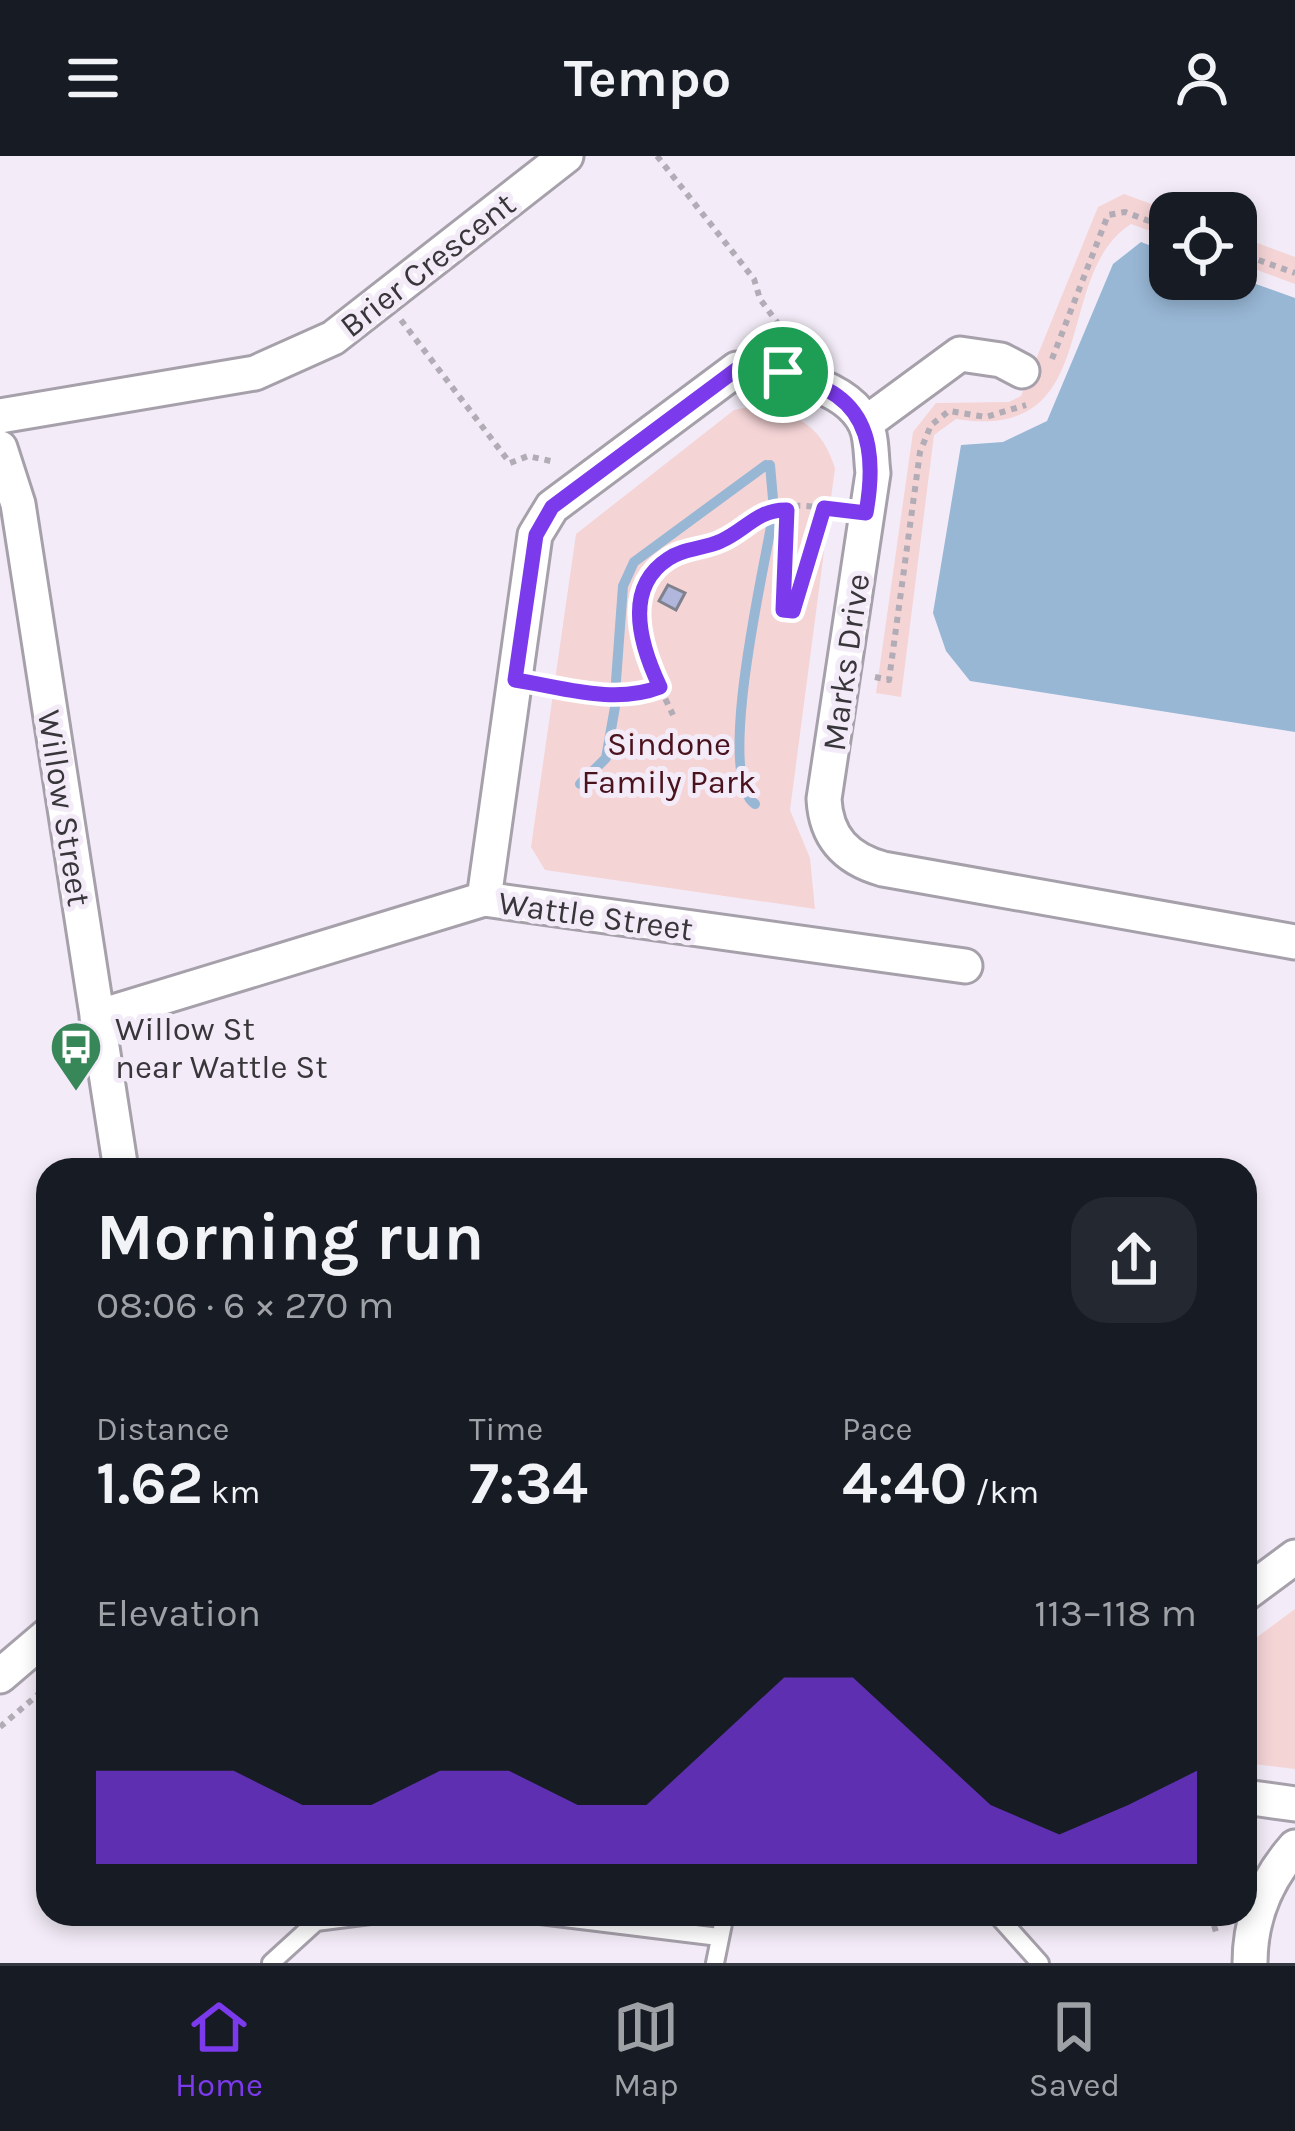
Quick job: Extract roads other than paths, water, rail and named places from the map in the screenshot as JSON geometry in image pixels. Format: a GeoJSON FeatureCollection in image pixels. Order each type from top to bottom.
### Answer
{"type":"FeatureCollection","features":[{"type":"Feature","properties":{"kind":"street","name":"Brier Crescent"},"geometry":{"type":"LineString","coordinates":[[0,416],[255,373],[333,338],[566,156]]}},
{"type":"Feature","properties":{"kind":"street"},"geometry":{"type":"LineString","coordinates":[[484,899],[536,535],[552,507],[737,369],[783,372],[828,389],[866,423],[960,354],[1001,360],[1036,380]]}},
{"type":"Feature","properties":{"kind":"street","name":"Marks Drive"},"geometry":{"type":"LineString","coordinates":[[866,423],[873,473],[825,813],[837,841],[854,859],[883,869],[1295,941]]}},
{"type":"Feature","properties":{"kind":"street","name":"Willow Street"},"geometry":{"type":"LineString","coordinates":[[0,448],[18,504],[119,1158]]}},
{"type":"Feature","properties":{"kind":"street","name":"Wattle Street"},"geometry":{"type":"LineString","coordinates":[[98,1017],[484,899],[965,966]]}},
{"type":"Feature","properties":{"kind":"street"},"geometry":{"type":"LineString","coordinates":[[1257,1585],[1295,1557]]}},
{"type":"Feature","properties":{"kind":"street"},"geometry":{"type":"LineString","coordinates":[[0,1676],[36,1645]]}},
{"type":"Feature","properties":{"kind":"street"},"geometry":{"type":"LineString","coordinates":[[1257,1799],[1295,1804]]}},
{"type":"Feature","properties":{"kind":"street"},"geometry":{"type":"LineString","coordinates":[[1257,1924],[1264,1892],[1295,1847]]}},
{"type":"Feature","properties":{"kind":"street"},"geometry":{"type":"LineString","coordinates":[[1239,1926],[1250,1956]]}},
{"type":"Feature","properties":{"kind":"street"},"geometry":{"type":"LineString","coordinates":[[1250,1956],[1257,1926]]}},
{"type":"Feature","properties":{"kind":"lane"},"geometry":{"type":"LineString","coordinates":[[271,1963],[312,1926]]}},
{"type":"Feature","properties":{"kind":"lane"},"geometry":{"type":"LineString","coordinates":[[630,1926],[719,1937]]}},
{"type":"Feature","properties":{"kind":"lane"},"geometry":{"type":"LineString","coordinates":[[715,1963],[722,1926]]}},
{"type":"Feature","properties":{"kind":"lane"},"geometry":{"type":"LineString","coordinates":[[1007,1926],[1040,1963]]}},
{"type":"Feature","properties":{"kind":"water"},"geometry":{"type":"Polygon","coordinates":[[[1141,242],[1149,245],[1149,300],[1257,300],[1257,284],[1295,298],[1295,732],[970,681],[946,651],[933,613],[961,445],[1003,442],[1047,421],[1113,264],[1141,242]]]}},
{"type":"Feature","properties":{"kind":"waterway"},"geometry":{"type":"LineString","coordinates":[[616,681],[623,586],[634,562],[766,465]]}},
{"type":"Feature","properties":{"kind":"waterway"},"geometry":{"type":"LineString","coordinates":[[770,465],[773,499]]}},
{"type":"Feature","properties":{"kind":"waterway"},"geometry":{"type":"LineString","coordinates":[[755,804],[744,786],[741,716],[772,521]]}},
{"type":"Feature","properties":{"kind":"waterway"},"geometry":{"type":"LineString","coordinates":[[580,784],[606,758],[615,707]]}},
{"type":"Feature","properties":{"kind":"place","name":"Willow St near Wattle St"},"geometry":{"type":"Point","coordinates":[76,1093]}},
{"type":"Feature","properties":{"kind":"park label","name":"Sindone Family Park"},"geometry":{"type":"Point","coordinates":[669,762]}}]}
